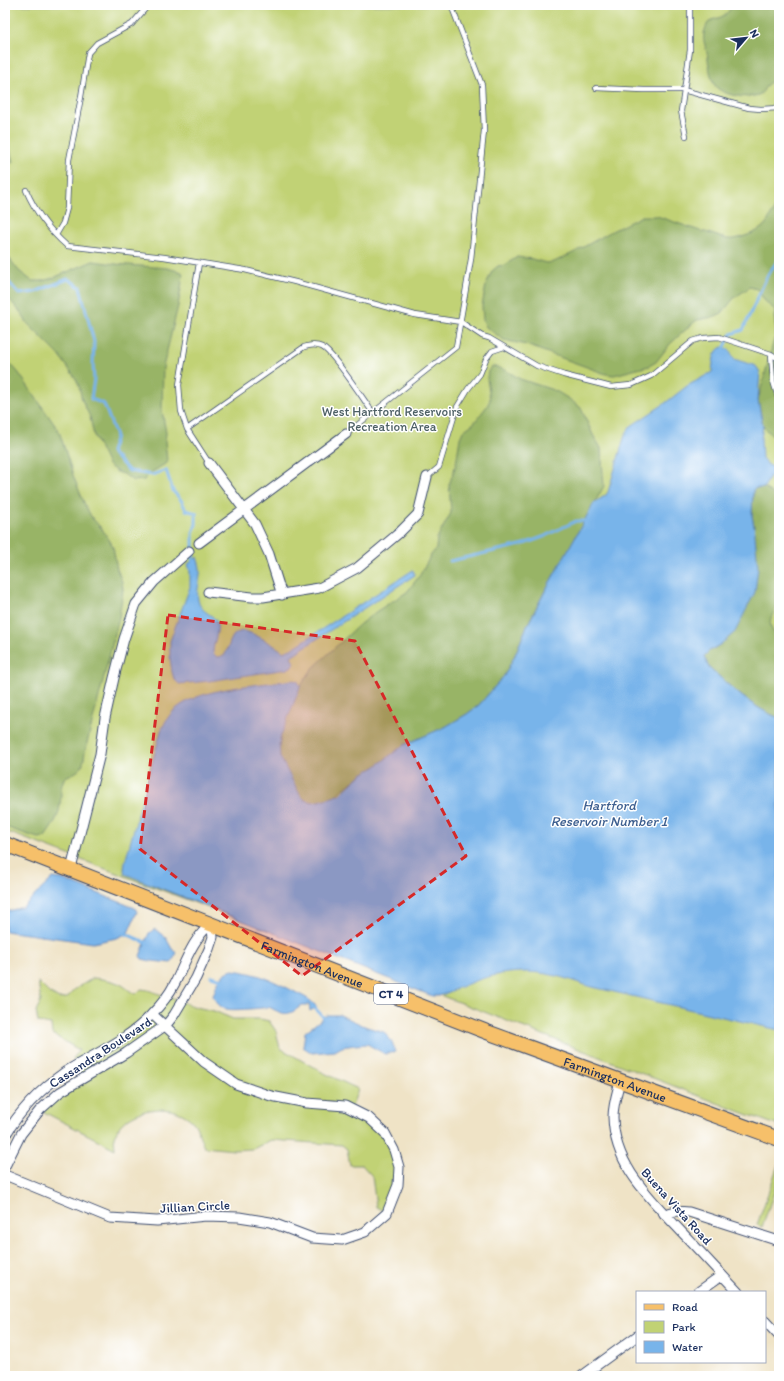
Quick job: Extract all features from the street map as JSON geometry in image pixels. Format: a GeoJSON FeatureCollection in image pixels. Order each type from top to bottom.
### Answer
{"type":"FeatureCollection","features":[{"type":"Feature","properties":{"kind":"main road","name":"Farmington Avenue"},"geometry":{"type":"LineString","coordinates":[[5,844],[487,1032],[779,1139]]}},
{"type":"Feature","properties":{"kind":"street"},"geometry":{"type":"LineString","coordinates":[[199,543],[346,434]]}},
{"type":"Feature","properties":{"kind":"street"},"geometry":{"type":"LineString","coordinates":[[209,463],[255,524],[270,554],[282,595]]}},
{"type":"Feature","properties":{"kind":"street"},"geometry":{"type":"LineString","coordinates":[[208,592],[252,597],[282,595],[319,588],[357,568],[399,533],[418,514],[427,477]]}},
{"type":"Feature","properties":{"kind":"street"},"geometry":{"type":"LineString","coordinates":[[71,869],[100,754],[105,718],[114,678],[124,639],[136,604],[154,582],[189,551]]}},
{"type":"Feature","properties":{"kind":"street","name":"Cassandra Boulevard"},"geometry":{"type":"LineString","coordinates":[[5,1136],[18,1115],[31,1100],[50,1084],[134,1030],[152,1014],[174,985],[198,937],[211,924]]}},
{"type":"Feature","properties":{"kind":"street","name":"Cassandra Boulevard"},"geometry":{"type":"LineString","coordinates":[[5,1166],[21,1134],[40,1110],[60,1092],[126,1052],[166,1025],[182,1003],[196,978],[209,949],[213,937],[211,924]]}},
{"type":"Feature","properties":{"kind":"street","name":"Jillian Circle"},"geometry":{"type":"LineString","coordinates":[[5,1176],[110,1218],[157,1221],[206,1216],[239,1217],[270,1222],[312,1238],[342,1240],[365,1232],[387,1213],[398,1185],[399,1168],[394,1150],[385,1133],[369,1118],[345,1106],[307,1103],[271,1096],[236,1084],[204,1062],[166,1025],[152,1014]]}},
{"type":"Feature","properties":{"kind":"street","name":"Buena Vista Road"},"geometry":{"type":"LineString","coordinates":[[620,1081],[613,1116],[615,1132],[622,1157],[628,1170],[637,1184],[664,1214],[737,1291]]}},
{"type":"Feature","properties":{"kind":"street"},"geometry":{"type":"LineString","coordinates":[[664,1214],[676,1211],[689,1212],[779,1241]]}},
{"type":"Feature","properties":{"kind":"street"},"geometry":{"type":"LineString","coordinates":[[699,1291],[722,1275]]}},
{"type":"Feature","properties":{"kind":"street"},"geometry":{"type":"LineString","coordinates":[[766,1322],[779,1336]]}},
{"type":"Feature","properties":{"kind":"street"},"geometry":{"type":"LineString","coordinates":[[582,1376],[636,1337]]}},
{"type":"Feature","properties":{"kind":"lane"},"geometry":{"type":"LineString","coordinates":[[56,235],[63,223],[67,208],[69,160],[88,53],[97,43],[132,24],[147,5]]}},
{"type":"Feature","properties":{"kind":"lane"},"geometry":{"type":"LineString","coordinates":[[346,434],[456,347],[471,259],[484,131],[482,85],[451,5]]}},
{"type":"Feature","properties":{"kind":"lane"},"geometry":{"type":"LineString","coordinates":[[686,136],[681,111],[691,40],[690,8],[688,5]]}},
{"type":"Feature","properties":{"kind":"lane"},"geometry":{"type":"LineString","coordinates":[[596,88],[683,90],[749,108],[779,108]]}},
{"type":"Feature","properties":{"kind":"lane"},"geometry":{"type":"LineString","coordinates":[[26,190],[32,203],[56,235],[67,246],[164,257],[245,270],[415,315],[461,322],[482,336],[489,338],[537,366],[564,375],[611,387],[631,385],[651,376],[693,341],[703,338],[719,337],[771,354],[779,359]]}},
{"type":"Feature","properties":{"kind":"lane"},"geometry":{"type":"LineString","coordinates":[[199,263],[179,386],[180,411],[187,429],[209,463]]}},
{"type":"Feature","properties":{"kind":"lane"},"geometry":{"type":"LineString","coordinates":[[187,429],[304,347],[311,344],[323,347],[332,356],[373,413]]}},
{"type":"Feature","properties":{"kind":"lane"},"geometry":{"type":"LineString","coordinates":[[427,477],[439,467],[457,407],[468,389],[480,374],[486,359],[492,351],[504,347]]}},
{"type":"Feature","properties":{"kind":"lane"},"geometry":{"type":"LineString","coordinates":[[771,354],[773,381],[779,401]]}},
{"type":"Feature","properties":{"kind":"lane"},"geometry":{"type":"LineString","coordinates":[[189,551],[199,543]]}},
{"type":"Feature","properties":{"kind":"highlighted area"},"geometry":{"type":"Polygon","coordinates":[[[168,615],[355,641],[466,856],[302,976],[140,849],[168,615]]]}},
{"type":"Feature","properties":{"kind":"green space","name":"West Hartford Reservoirs Recreation Area"},"geometry":{"type":"Polygon","coordinates":[[[5,5],[779,5],[779,1126],[474,1008],[5,831],[5,5]]]}},
{"type":"Feature","properties":{"kind":"green space"},"geometry":{"type":"Polygon","coordinates":[[[733,5],[779,5],[779,78],[769,83],[760,94],[748,97],[726,93],[717,88],[713,82],[704,39],[704,32],[707,24],[724,15],[733,5]]]}},
{"type":"Feature","properties":{"kind":"green space"},"geometry":{"type":"Polygon","coordinates":[[[5,129],[13,162],[9,164],[5,163],[5,129]]]}},
{"type":"Feature","properties":{"kind":"green space"},"geometry":{"type":"Polygon","coordinates":[[[779,202],[779,440],[763,426],[758,400],[776,332],[774,317],[775,310],[765,301],[757,289],[750,287],[734,298],[722,313],[713,317],[697,320],[670,344],[656,362],[649,366],[614,375],[606,374],[526,345],[504,340],[486,327],[483,320],[482,306],[486,285],[492,271],[498,266],[505,265],[517,257],[546,263],[554,262],[642,216],[657,216],[723,238],[736,239],[753,233],[763,227],[779,202]]]}},
{"type":"Feature","properties":{"kind":"green space"},"geometry":{"type":"Polygon","coordinates":[[[5,253],[19,271],[32,281],[42,281],[53,278],[93,261],[167,268],[182,272],[183,276],[178,306],[163,367],[162,410],[166,433],[165,441],[167,461],[144,480],[133,481],[108,465],[94,436],[90,417],[82,400],[76,379],[59,355],[27,323],[22,314],[5,294],[5,253]]]}},
{"type":"Feature","properties":{"kind":"green space"},"geometry":{"type":"Polygon","coordinates":[[[5,358],[18,372],[59,431],[74,478],[85,505],[92,518],[102,529],[113,547],[117,569],[123,589],[119,618],[81,768],[75,773],[65,777],[61,788],[61,801],[57,818],[45,837],[38,838],[5,827],[5,358]]]}},
{"type":"Feature","properties":{"kind":"green space"},"geometry":{"type":"Polygon","coordinates":[[[493,366],[507,371],[520,379],[556,391],[581,408],[593,435],[601,448],[604,486],[545,591],[504,676],[479,705],[445,727],[404,745],[375,767],[362,774],[333,797],[312,802],[305,800],[300,795],[286,770],[280,757],[279,750],[281,735],[300,687],[312,669],[360,624],[407,592],[420,575],[436,549],[437,538],[451,513],[449,485],[456,464],[460,438],[463,431],[474,423],[490,400],[487,378],[488,371],[493,366]]]}},
{"type":"Feature","properties":{"kind":"green space"},"geometry":{"type":"Polygon","coordinates":[[[756,488],[764,488],[779,498],[779,604],[770,622],[772,630],[779,639],[779,718],[759,708],[733,689],[708,666],[704,656],[709,651],[721,644],[754,526],[752,516],[753,490],[756,488]]]}},
{"type":"Feature","properties":{"kind":"green space"},"geometry":{"type":"Polygon","coordinates":[[[93,978],[115,982],[136,994],[141,989],[148,990],[196,1007],[214,1011],[233,1019],[260,1019],[269,1021],[276,1031],[280,1048],[322,1072],[358,1089],[351,1109],[385,1133],[399,1167],[387,1213],[376,1207],[372,1176],[362,1165],[350,1165],[347,1149],[342,1145],[271,1140],[253,1149],[234,1150],[204,1147],[193,1122],[178,1112],[160,1109],[141,1112],[123,1122],[114,1136],[115,1149],[40,1110],[84,1077],[73,1059],[79,1050],[52,1034],[51,1024],[38,1022],[36,1011],[41,1001],[38,982],[49,993],[59,999],[67,998],[74,990],[93,978]]]}},
{"type":"Feature","properties":{"kind":"green space"},"geometry":{"type":"Polygon","coordinates":[[[779,1162],[779,1178],[762,1227],[757,1225],[779,1162]]]}},
{"type":"Feature","properties":{"kind":"water","name":"Hartford Reservoir Number 1"},"geometry":{"type":"Polygon","coordinates":[[[722,347],[729,349],[734,359],[756,366],[760,372],[758,400],[763,426],[761,439],[762,458],[767,464],[774,468],[764,488],[756,488],[753,490],[752,516],[758,567],[755,592],[735,632],[704,656],[708,666],[733,689],[759,708],[779,718],[779,1030],[588,986],[563,978],[539,973],[515,972],[488,977],[439,996],[432,996],[125,874],[125,862],[161,731],[172,713],[188,701],[201,695],[232,688],[293,680],[298,681],[300,687],[279,743],[280,757],[300,795],[305,800],[312,802],[340,794],[362,774],[375,767],[404,745],[445,727],[479,705],[504,676],[545,591],[594,503],[608,492],[625,435],[631,426],[664,404],[687,386],[712,372],[715,354],[722,347]]]}},
{"type":"Feature","properties":{"kind":"water"},"geometry":{"type":"Polygon","coordinates":[[[197,557],[200,566],[198,600],[204,611],[213,617],[217,623],[213,653],[217,657],[224,656],[233,636],[238,632],[243,631],[259,637],[284,652],[293,648],[413,570],[415,575],[291,656],[294,663],[287,669],[179,684],[174,679],[172,672],[170,641],[190,587],[190,572],[188,564],[197,557]]]}},
{"type":"Feature","properties":{"kind":"water"},"geometry":{"type":"Polygon","coordinates":[[[53,878],[62,879],[135,908],[137,912],[128,933],[117,938],[93,943],[5,931],[5,912],[23,907],[53,878]]]}},
{"type":"Feature","properties":{"kind":"water"},"geometry":{"type":"Polygon","coordinates":[[[155,929],[166,938],[172,949],[177,953],[171,963],[142,959],[140,956],[149,933],[155,929]]]}},
{"type":"Feature","properties":{"kind":"water"},"geometry":{"type":"Polygon","coordinates":[[[233,970],[251,973],[273,981],[305,997],[317,1007],[310,1011],[309,1005],[302,1005],[293,1012],[286,1014],[269,1007],[230,1010],[222,1007],[213,996],[222,976],[233,970]]]}},
{"type":"Feature","properties":{"kind":"water"},"geometry":{"type":"Polygon","coordinates":[[[327,1015],[340,1015],[367,1027],[384,1032],[392,1042],[395,1052],[385,1054],[367,1044],[342,1047],[335,1051],[312,1053],[303,1047],[305,1032],[327,1015]]]}},
{"type":"Feature","properties":{"kind":"waterway"},"geometry":{"type":"LineString","coordinates":[[723,351],[731,334],[743,330],[768,274],[779,259]]}},
{"type":"Feature","properties":{"kind":"waterway"},"geometry":{"type":"LineString","coordinates":[[5,278],[19,294],[35,292],[68,279],[80,287],[94,342],[94,379],[91,399],[104,404],[116,436],[111,452],[129,471],[152,475],[166,470],[173,491],[181,500],[186,510],[196,513],[196,524],[193,533],[193,564]]}},
{"type":"Feature","properties":{"kind":"waterway"},"geometry":{"type":"LineString","coordinates":[[768,472],[779,479]]}},
{"type":"Feature","properties":{"kind":"waterway"},"geometry":{"type":"LineString","coordinates":[[450,561],[521,545],[543,537],[576,521],[588,521]]}},
{"type":"Feature","properties":{"kind":"waterway"},"geometry":{"type":"LineString","coordinates":[[124,933],[147,943]]}},
{"type":"Feature","properties":{"kind":"waterway"},"geometry":{"type":"LineString","coordinates":[[211,976],[223,979]]}},
{"type":"Feature","properties":{"kind":"waterway"},"geometry":{"type":"LineString","coordinates":[[312,1005],[326,1020]]}}]}
